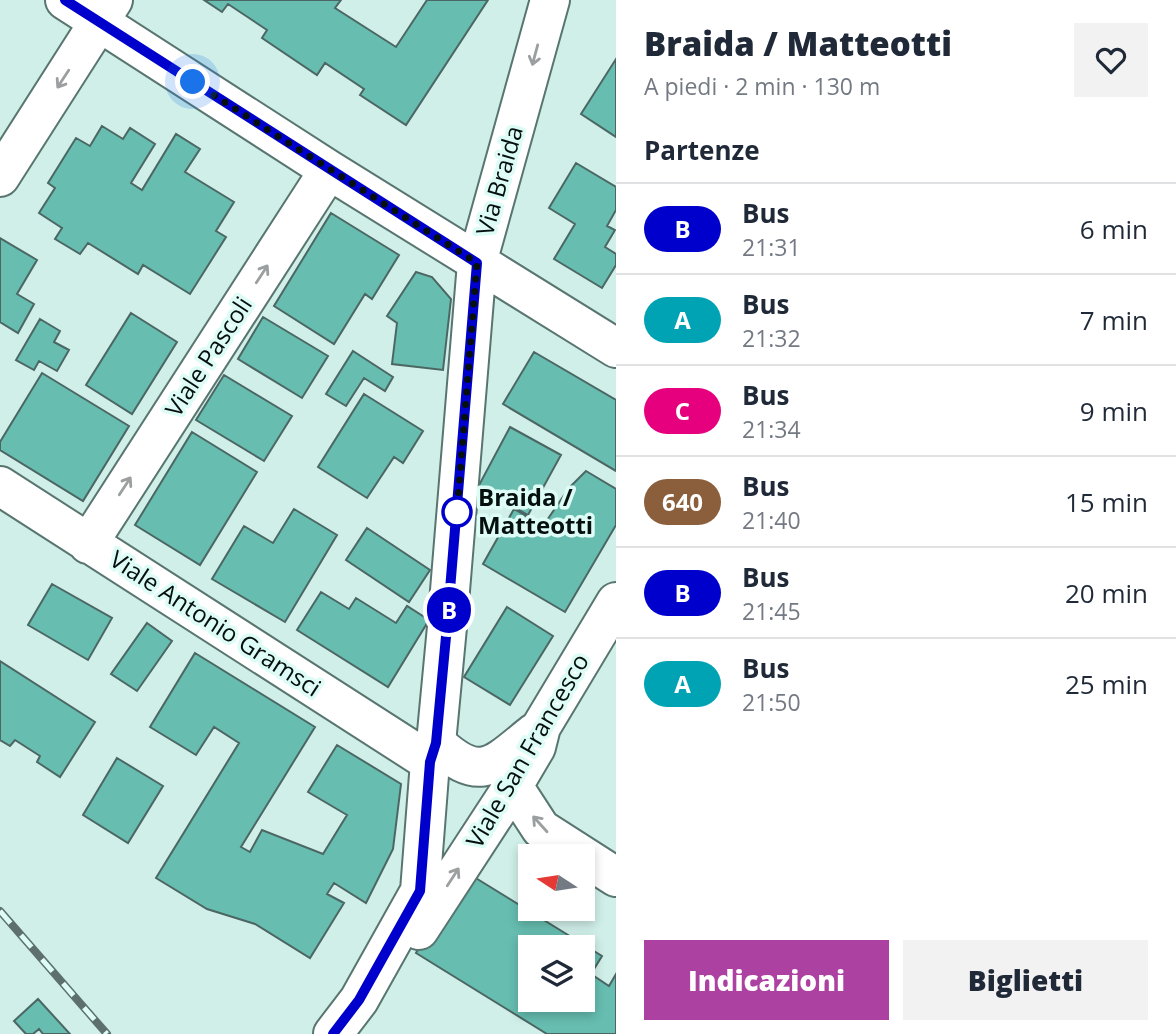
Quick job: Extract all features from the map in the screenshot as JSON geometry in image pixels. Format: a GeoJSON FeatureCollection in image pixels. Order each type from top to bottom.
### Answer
{"type":"FeatureCollection","features":[{"type":"Feature","properties":{"kind":"street"},"geometry":{"type":"LineString","coordinates":[[65,0],[107,11],[329,170],[616,348]]}},
{"type":"Feature","properties":{"kind":"street","name":"Via Braida"},"geometry":{"type":"LineString","coordinates":[[409,930],[420,891],[477,263],[550,0]]}},
{"type":"Feature","properties":{"kind":"street"},"geometry":{"type":"LineString","coordinates":[[0,177],[107,11]]}},
{"type":"Feature","properties":{"kind":"street","name":"Viale Pascoli"},"geometry":{"type":"LineString","coordinates":[[88,544],[329,170]]}},
{"type":"Feature","properties":{"kind":"street","name":"Viale Antonio Gramsci"},"geometry":{"type":"LineString","coordinates":[[0,486],[88,544],[433,752]]}},
{"type":"Feature","properties":{"kind":"street","name":"Viale San Francesco"},"geometry":{"type":"LineString","coordinates":[[409,930],[513,786],[536,747],[541,727],[616,602]]}},
{"type":"Feature","properties":{"kind":"street"},"geometry":{"type":"LineString","coordinates":[[433,752],[481,768],[494,766],[541,727]]}},
{"type":"Feature","properties":{"kind":"street"},"geometry":{"type":"LineString","coordinates":[[513,786],[541,829],[616,877]]}},
{"type":"Feature","properties":{"kind":"street"},"geometry":{"type":"LineString","coordinates":[[333,1034],[409,930]]}},
{"type":"Feature","properties":{"kind":"street"},"geometry":{"type":"LineString","coordinates":[[350,1034],[409,930]]}},
{"type":"Feature","properties":{"kind":"building"},"geometry":{"type":"Polygon","coordinates":[[[204,0],[341,0],[335,8],[396,47],[427,0],[488,0],[406,125],[360,95],[364,89],[325,63],[317,75],[262,38],[267,30],[228,4],[222,12],[204,0]]]}},
{"type":"Feature","properties":{"kind":"building"},"geometry":{"type":"Polygon","coordinates":[[[616,59],[616,137],[581,114],[616,59]]]}},
{"type":"Feature","properties":{"kind":"building"},"geometry":{"type":"Polygon","coordinates":[[[102,126],[123,139],[130,128],[155,144],[131,183],[142,190],[176,134],[200,149],[185,172],[234,202],[216,231],[226,237],[190,294],[143,265],[138,274],[88,243],[80,254],[55,239],[62,228],[39,213],[55,188],[48,183],[76,138],[90,146],[102,126]]]}},
{"type":"Feature","properties":{"kind":"building"},"geometry":{"type":"Polygon","coordinates":[[[576,163],[616,187],[616,210],[607,226],[615,230],[605,247],[616,254],[616,265],[602,288],[554,259],[575,224],[549,208],[576,163]]]}},
{"type":"Feature","properties":{"kind":"building"},"geometry":{"type":"Polygon","coordinates":[[[331,213],[399,255],[372,299],[365,294],[334,344],[274,306],[331,213]]]}},
{"type":"Feature","properties":{"kind":"building"},"geometry":{"type":"Polygon","coordinates":[[[0,238],[37,260],[17,294],[34,304],[18,333],[0,322],[0,238]]]}},
{"type":"Feature","properties":{"kind":"building"},"geometry":{"type":"Polygon","coordinates":[[[416,272],[432,277],[451,299],[443,370],[392,364],[397,323],[387,316],[416,272]]]}},
{"type":"Feature","properties":{"kind":"building"},"geometry":{"type":"Polygon","coordinates":[[[131,313],[177,342],[132,414],[86,385],[131,313]]]}},
{"type":"Feature","properties":{"kind":"building"},"geometry":{"type":"Polygon","coordinates":[[[263,317],[328,356],[302,398],[238,359],[263,317]]]}},
{"type":"Feature","properties":{"kind":"building"},"geometry":{"type":"Polygon","coordinates":[[[40,319],[60,331],[54,342],[69,350],[57,371],[39,361],[34,370],[16,360],[40,319]]]}},
{"type":"Feature","properties":{"kind":"building"},"geometry":{"type":"Polygon","coordinates":[[[353,351],[393,377],[385,391],[364,378],[346,406],[326,394],[353,351]]]}},
{"type":"Feature","properties":{"kind":"building"},"geometry":{"type":"Polygon","coordinates":[[[534,352],[616,400],[616,471],[503,404],[534,352]]]}},
{"type":"Feature","properties":{"kind":"building"},"geometry":{"type":"Polygon","coordinates":[[[42,373],[129,426],[83,501],[0,450],[0,442],[42,373]]]}},
{"type":"Feature","properties":{"kind":"building"},"geometry":{"type":"Polygon","coordinates":[[[224,375],[292,416],[264,461],[196,420],[224,375]]]}},
{"type":"Feature","properties":{"kind":"building"},"geometry":{"type":"Polygon","coordinates":[[[364,394],[423,431],[403,463],[394,457],[367,498],[318,467],[364,394]]]}},
{"type":"Feature","properties":{"kind":"building"},"geometry":{"type":"Polygon","coordinates":[[[510,427],[561,455],[528,515],[478,487],[510,427]]]}},
{"type":"Feature","properties":{"kind":"building"},"geometry":{"type":"Polygon","coordinates":[[[192,432],[257,472],[200,565],[135,525],[192,432]]]}},
{"type":"Feature","properties":{"kind":"building"},"geometry":{"type":"Polygon","coordinates":[[[586,471],[616,489],[616,525],[565,612],[483,564],[514,509],[543,526],[569,488],[586,471]]]}},
{"type":"Feature","properties":{"kind":"building"},"geometry":{"type":"Polygon","coordinates":[[[294,509],[337,535],[285,622],[212,579],[244,526],[273,543],[294,509]]]}},
{"type":"Feature","properties":{"kind":"building"},"geometry":{"type":"Polygon","coordinates":[[[367,528],[430,570],[409,602],[346,560],[367,528]]]}},
{"type":"Feature","properties":{"kind":"building"},"geometry":{"type":"Polygon","coordinates":[[[52,584],[112,618],[88,660],[28,625],[52,584]]]}},
{"type":"Feature","properties":{"kind":"building"},"geometry":{"type":"Polygon","coordinates":[[[321,592],[349,609],[356,598],[396,623],[407,606],[429,620],[388,687],[297,630],[321,592]]]}},
{"type":"Feature","properties":{"kind":"building"},"geometry":{"type":"Polygon","coordinates":[[[507,607],[553,636],[510,705],[464,677],[507,607]]]}},
{"type":"Feature","properties":{"kind":"building"},"geometry":{"type":"Polygon","coordinates":[[[147,623],[172,641],[137,691],[111,674],[147,623]]]}},
{"type":"Feature","properties":{"kind":"building"},"geometry":{"type":"Polygon","coordinates":[[[195,653],[315,727],[241,847],[250,852],[262,830],[323,854],[347,815],[308,792],[337,745],[401,784],[393,849],[366,903],[334,883],[327,894],[344,903],[310,958],[255,924],[207,909],[156,878],[239,743],[214,727],[196,755],[150,727],[195,653]]]}},
{"type":"Feature","properties":{"kind":"building"},"geometry":{"type":"Polygon","coordinates":[[[0,661],[95,722],[60,777],[37,762],[40,756],[15,740],[10,746],[0,740],[0,661]]]}},
{"type":"Feature","properties":{"kind":"building"},"geometry":{"type":"Polygon","coordinates":[[[117,758],[163,786],[128,843],[83,815],[117,758]]]}},
{"type":"Feature","properties":{"kind":"building"},"geometry":{"type":"Polygon","coordinates":[[[466,872],[518,904],[518,921],[545,921],[568,935],[518,935],[518,1012],[595,1012],[595,977],[609,986],[616,974],[616,1034],[547,1034],[416,953],[466,872]]]}},
{"type":"Feature","properties":{"kind":"building"},"geometry":{"type":"Polygon","coordinates":[[[595,952],[602,956],[595,967],[595,952]]]}},
{"type":"Feature","properties":{"kind":"building"},"geometry":{"type":"Polygon","coordinates":[[[38,999],[70,1034],[43,1034],[39,1029],[33,1034],[26,1034],[14,1021],[38,999]]]}},
{"type":"Feature","properties":{"kind":"railway"},"geometry":{"type":"LineString","coordinates":[[0,911],[107,1034]]}},
{"type":"Feature","properties":{"kind":"bus line","name":"B"},"geometry":{"type":"LineString","coordinates":[[65,0],[477,263],[447,626],[436,743],[430,762],[420,891],[359,1000],[333,1034]]}},
{"type":"Feature","properties":{"kind":"place","name":"Braida / Matteotti"},"geometry":{"type":"Point","coordinates":[457,512]}},
{"type":"Feature","properties":{"kind":"route"},"geometry":{"type":"LineString","coordinates":[[193,82],[477,263],[457,512]]}}]}
